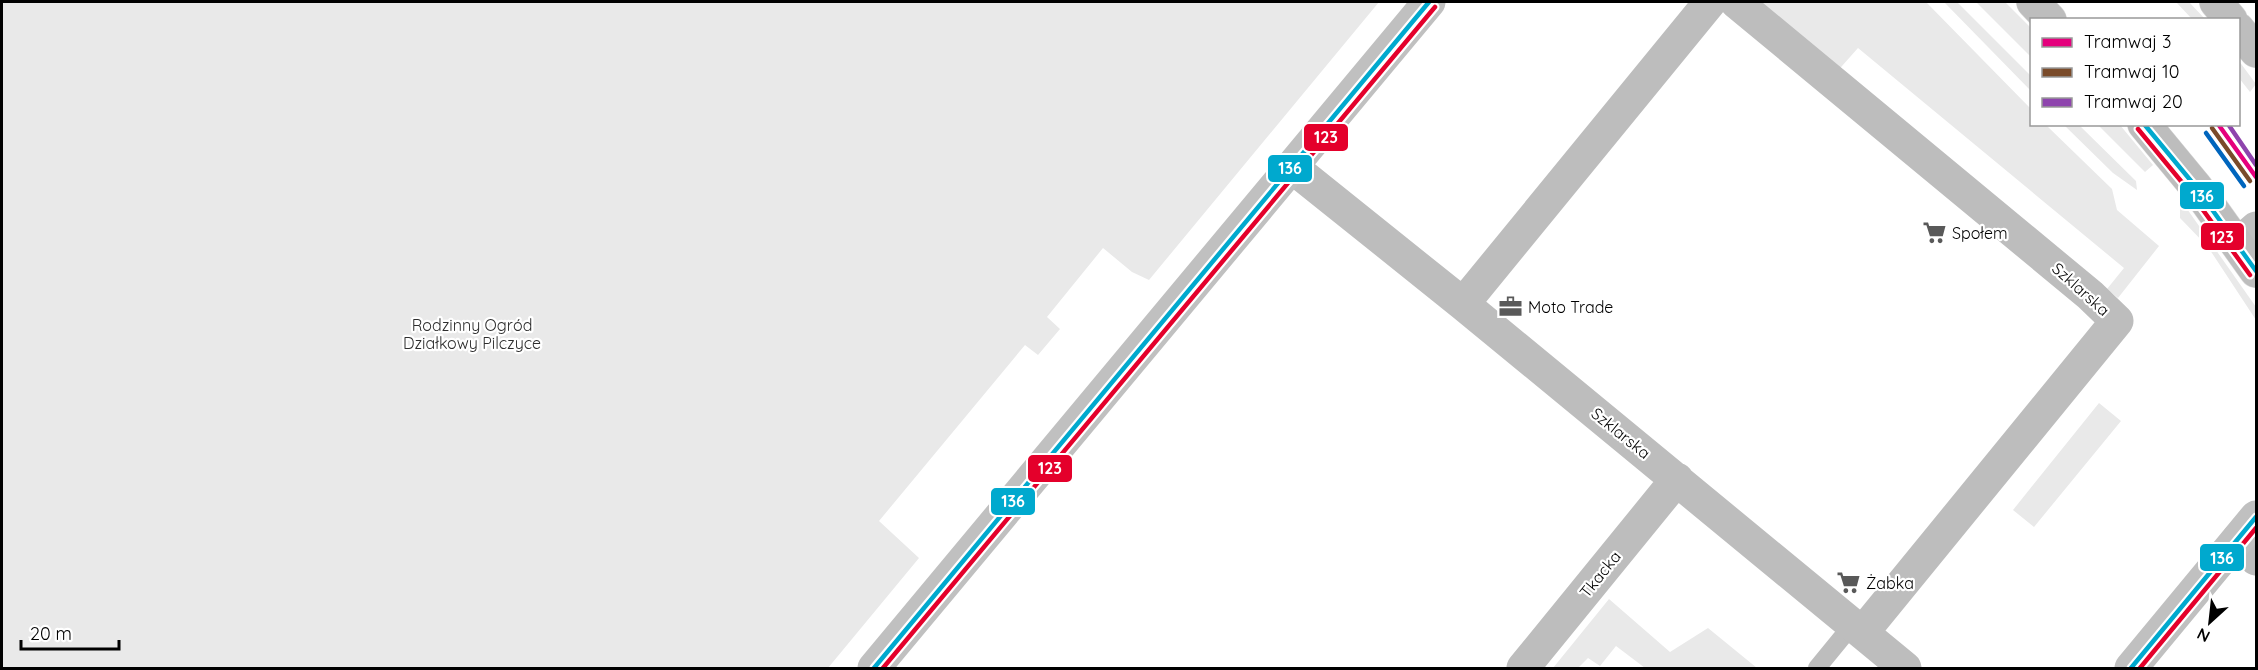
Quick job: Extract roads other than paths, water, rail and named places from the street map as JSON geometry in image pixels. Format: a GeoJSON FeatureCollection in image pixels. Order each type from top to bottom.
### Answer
{"type":"FeatureCollection","features":[{"type":"Feature","properties":{"kind":"street"},"geometry":{"type":"LineString","coordinates":[[874,669],[1429,2]]}},
{"type":"Feature","properties":{"kind":"street"},"geometry":{"type":"LineString","coordinates":[[1463,304],[1710,2]]}},
{"type":"Feature","properties":{"kind":"street","name":"Szklarska"},"geometry":{"type":"LineString","coordinates":[[1736,2],[2073,280],[2117,321],[1858,628]]}},
{"type":"Feature","properties":{"kind":"street"},"geometry":{"type":"LineString","coordinates":[[2033,2],[2048,18]]}},
{"type":"Feature","properties":{"kind":"street"},"geometry":{"type":"LineString","coordinates":[[2216,2],[2229,18]]}},
{"type":"Feature","properties":{"kind":"street"},"geometry":{"type":"LineString","coordinates":[[2240,31],[2256,51]]}},
{"type":"Feature","properties":{"kind":"street"},"geometry":{"type":"LineString","coordinates":[[2146,126],[2248,236],[2256,271]]}},
{"type":"Feature","properties":{"kind":"street","name":"Szklarska"},"geometry":{"type":"LineString","coordinates":[[1292,167],[1677,479],[1905,669]]}},
{"type":"Feature","properties":{"kind":"street","name":"Tkacka"},"geometry":{"type":"LineString","coordinates":[[1522,669],[1677,479]]}},
{"type":"Feature","properties":{"kind":"street"},"geometry":{"type":"LineString","coordinates":[[2131,669],[2251,538]]}},
{"type":"Feature","properties":{"kind":"lane"},"geometry":{"type":"LineString","coordinates":[[1817,669],[1858,628]]}},
{"type":"Feature","properties":{"kind":"tram line","name":"3"},"geometry":{"type":"LineString","coordinates":[[2219,126],[2256,177]]}},
{"type":"Feature","properties":{"kind":"tram line","name":"20"},"geometry":{"type":"LineString","coordinates":[[2229,126],[2256,165]]}},
{"type":"Feature","properties":{"kind":"tram line","name":"10"},"geometry":{"type":"LineString","coordinates":[[2212,128],[2250,181]]}},
{"type":"Feature","properties":{"kind":"place","name":"Społem"},"geometry":{"type":"Point","coordinates":[1934,233]}},
{"type":"Feature","properties":{"kind":"place","name":"Moto Trade"},"geometry":{"type":"Point","coordinates":[1510,307]}},
{"type":"Feature","properties":{"kind":"place","name":"Żabka"},"geometry":{"type":"Point","coordinates":[1848,583]}},
{"type":"Feature","properties":{"kind":"park label","name":"Rodzinny Ogród Działkowy Pilczyce"},"geometry":{"type":"Point","coordinates":[472,334]}}]}
